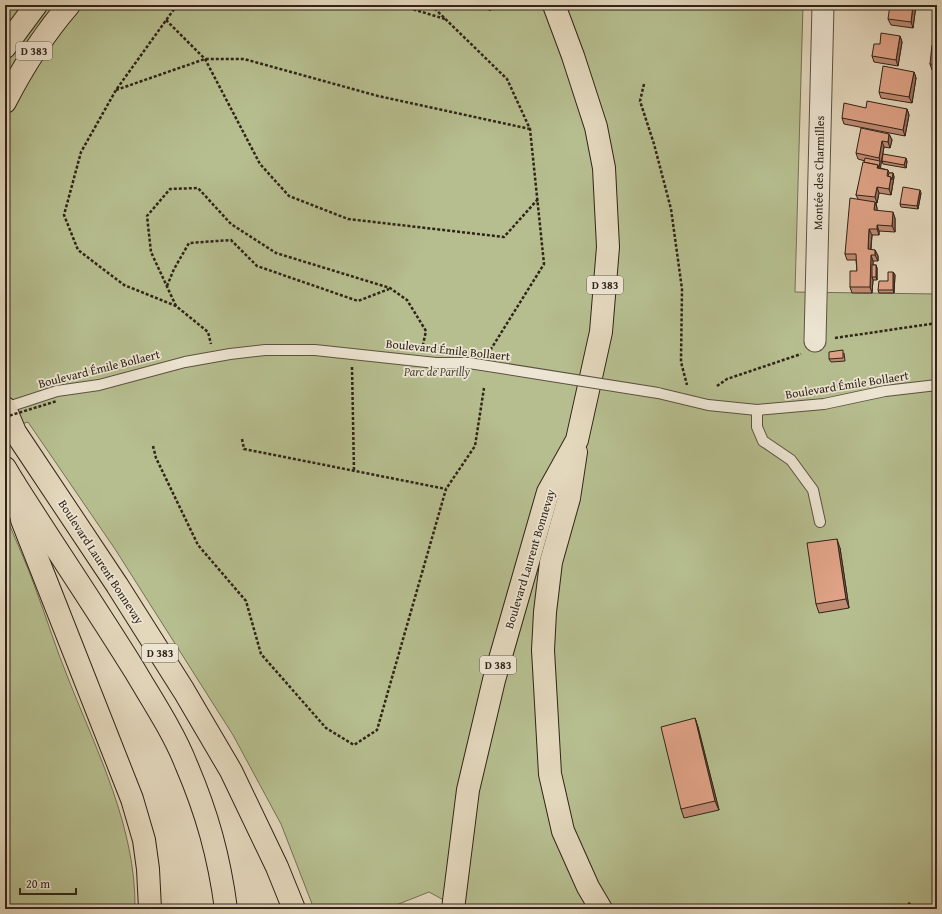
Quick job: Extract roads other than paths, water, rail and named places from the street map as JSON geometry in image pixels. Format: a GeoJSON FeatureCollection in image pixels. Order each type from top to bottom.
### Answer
{"type":"FeatureCollection","features":[{"type":"Feature","properties":{"kind":"highway"},"geometry":{"type":"LineString","coordinates":[[5,47],[36,5]]}},
{"type":"Feature","properties":{"kind":"highway","name":"D 383"},"geometry":{"type":"LineString","coordinates":[[5,102],[25,64],[53,23],[69,5]]}},
{"type":"Feature","properties":{"kind":"highway","name":"Boulevard Laurent Bonnevay"},"geometry":{"type":"LineString","coordinates":[[453,904],[468,790],[494,680],[548,492],[577,440],[601,332],[608,247],[604,168],[596,127],[573,56],[554,5]]}},
{"type":"Feature","properties":{"kind":"highway","name":"Boulevard Laurent Bonnevay"},"geometry":{"type":"LineString","coordinates":[[5,408],[15,432],[125,598],[184,691],[231,771],[277,867],[294,909]]}},
{"type":"Feature","properties":{"kind":"highway"},"geometry":{"type":"LineString","coordinates":[[577,440],[569,498],[551,562],[545,612],[543,650],[550,774],[563,831],[588,887],[601,909]]}},
{"type":"Feature","properties":{"kind":"highway"},"geometry":{"type":"LineString","coordinates":[[10,476],[22,520],[132,799],[144,840],[148,869],[150,909]]}},
{"type":"Feature","properties":{"kind":"highway"},"geometry":{"type":"LineString","coordinates":[[10,476],[98,611],[149,694],[186,762],[206,813],[221,870],[226,909]]}},
{"type":"Feature","properties":{"kind":"street","name":"Montée des Charmilles"},"geometry":{"type":"LineString","coordinates":[[815,341],[823,5]]}},
{"type":"Feature","properties":{"kind":"lane","name":"Boulevard Émile Bollaert"},"geometry":{"type":"LineString","coordinates":[[5,408],[186,362],[214,356],[265,350],[315,350],[420,362],[469,363],[658,393],[708,405],[757,410],[824,404],[885,391],[937,385]]}},
{"type":"Feature","properties":{"kind":"lane"},"geometry":{"type":"LineString","coordinates":[[757,410],[757,427],[763,441],[791,460],[809,484],[813,490],[820,522]]}},
{"type":"Feature","properties":{"kind":"park label","name":"Parc de Parilly"},"geometry":{"type":"Point","coordinates":[437,372]}}]}
